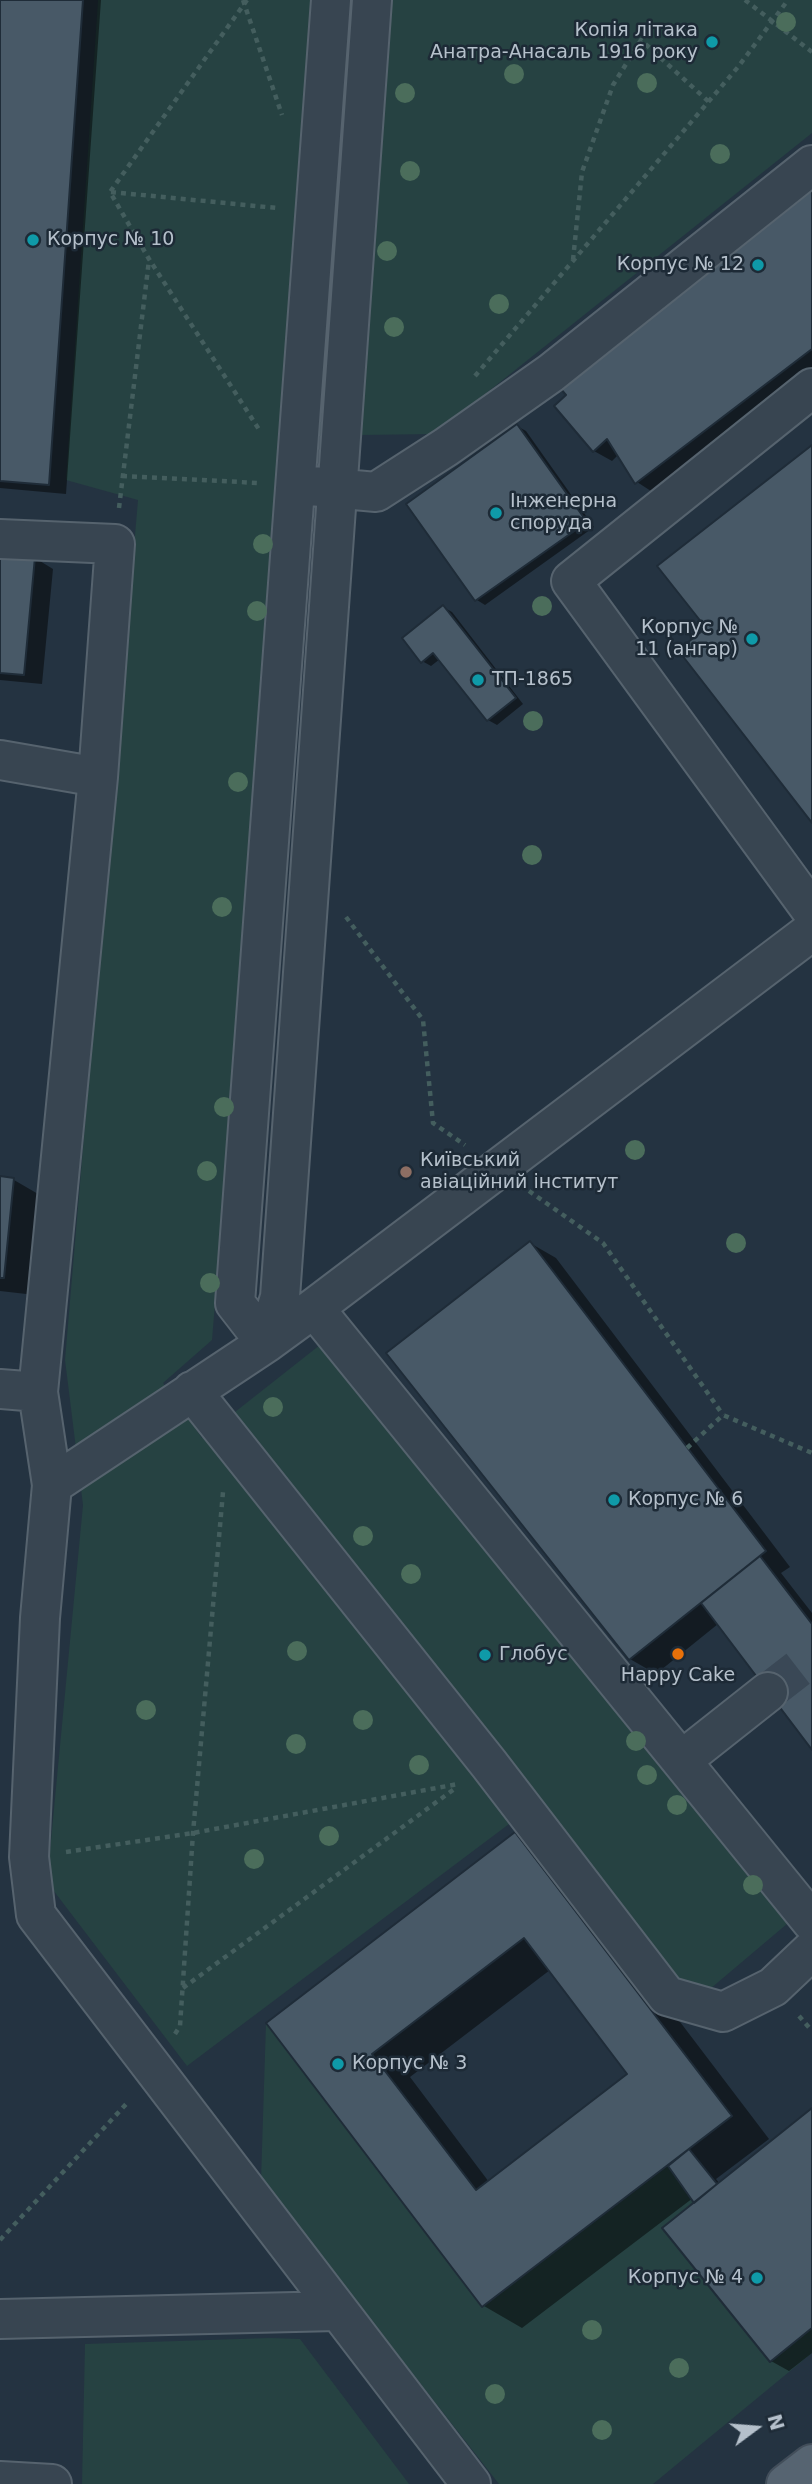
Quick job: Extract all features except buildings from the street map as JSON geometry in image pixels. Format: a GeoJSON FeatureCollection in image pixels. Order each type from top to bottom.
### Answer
{"type":"FeatureCollection","features":[{"type":"Feature","properties":{"kind":"main road"},"geometry":{"type":"LineString","coordinates":[[786,2484],[812,2464]]}},
{"type":"Feature","properties":{"kind":"lane"},"geometry":{"type":"LineString","coordinates":[[266,1343],[235,1303],[331,0]]}},
{"type":"Feature","properties":{"kind":"lane"},"geometry":{"type":"LineString","coordinates":[[266,1343],[280,1297],[372,0]]}},
{"type":"Feature","properties":{"kind":"lane"},"geometry":{"type":"LineString","coordinates":[[295,484],[376,492],[446,447],[551,373],[812,165]]}},
{"type":"Feature","properties":{"kind":"lane"},"geometry":{"type":"LineString","coordinates":[[812,388],[571,581],[812,911]]}},
{"type":"Feature","properties":{"kind":"lane"},"geometry":{"type":"LineString","coordinates":[[0,539],[115,544],[99,777],[38,1392],[52,1485],[40,1618],[29,1857],[36,1915],[471,2484]]}},
{"type":"Feature","properties":{"kind":"lane"},"geometry":{"type":"LineString","coordinates":[[0,760],[99,777]]}},
{"type":"Feature","properties":{"kind":"lane"},"geometry":{"type":"LineString","coordinates":[[52,1485],[266,1343],[812,931]]}},
{"type":"Feature","properties":{"kind":"lane"},"geometry":{"type":"LineString","coordinates":[[314,1308],[812,1922]]}},
{"type":"Feature","properties":{"kind":"lane"},"geometry":{"type":"LineString","coordinates":[[0,1389],[38,1392]]}},
{"type":"Feature","properties":{"kind":"lane"},"geometry":{"type":"LineString","coordinates":[[192,1391],[489,1764],[667,1996],[723,2012],[773,1987],[812,1950]]}},
{"type":"Feature","properties":{"kind":"lane"},"geometry":{"type":"LineString","coordinates":[[682,1760],[768,1692]]}},
{"type":"Feature","properties":{"kind":"lane"},"geometry":{"type":"LineString","coordinates":[[0,2319],[337,2311]]}},
{"type":"Feature","properties":{"kind":"lane"},"geometry":{"type":"LineString","coordinates":[[0,2482],[52,2484]]}},
{"type":"Feature","properties":{"kind":"path"},"geometry":{"type":"LineString","coordinates":[[745,0],[812,52]]}},
{"type":"Feature","properties":{"kind":"path"},"geometry":{"type":"LineString","coordinates":[[475,377],[709,102],[788,0]]}},
{"type":"Feature","properties":{"kind":"path"},"geometry":{"type":"LineString","coordinates":[[110,192],[244,1]]}},
{"type":"Feature","properties":{"kind":"path"},"geometry":{"type":"LineString","coordinates":[[244,1],[284,121]]}},
{"type":"Feature","properties":{"kind":"path"},"geometry":{"type":"LineString","coordinates":[[573,261],[582,172],[613,85],[641,40],[709,102]]}},
{"type":"Feature","properties":{"kind":"path"},"geometry":{"type":"LineString","coordinates":[[110,192],[316,212]]}},
{"type":"Feature","properties":{"kind":"path"},"geometry":{"type":"LineString","coordinates":[[110,192],[149,259],[295,484]]}},
{"type":"Feature","properties":{"kind":"path"},"geometry":{"type":"LineString","coordinates":[[115,544],[149,259]]}},
{"type":"Feature","properties":{"kind":"path"},"geometry":{"type":"LineString","coordinates":[[122,476],[295,484]]}},
{"type":"Feature","properties":{"kind":"path"},"geometry":{"type":"LineString","coordinates":[[687,1448],[723,1415],[812,1453]]}},
{"type":"Feature","properties":{"kind":"path"},"geometry":{"type":"LineString","coordinates":[[0,2240],[155,2072],[180,2026],[193,1833],[229,1436]]}},
{"type":"Feature","properties":{"kind":"path"},"geometry":{"type":"LineString","coordinates":[[29,1857],[193,1833],[462,1783],[183,1988]]}},
{"type":"Feature","properties":{"kind":"green space"},"geometry":{"type":"Polygon","coordinates":[[[98,0],[812,0],[812,133],[435,434],[286,436],[212,1340],[163,1383],[202,1438],[325,1341],[794,1918],[710,1989],[673,1979],[537,1803],[187,2066],[47,1882],[83,1505],[65,1360],[138,500],[66,480],[98,0]]]}},
{"type":"Feature","properties":{"kind":"green space"},"geometry":{"type":"Polygon","coordinates":[[[266,2023],[482,2307],[668,2166],[694,2203],[771,2362],[812,2328],[812,2353],[653,2484],[499,2484],[261,2180],[266,2023]]]}},
{"type":"Feature","properties":{"kind":"green space"},"geometry":{"type":"Polygon","coordinates":[[[300,2339],[409,2484],[82,2484],[85,2344],[300,2339]]]}},
{"type":"Feature","properties":{"kind":"tunnel"},"geometry":{"type":"LineString","coordinates":[[768,1692],[812,1658]]}},
{"type":"Feature","properties":{"kind":"place","name":"Копія літака Анатра-Анасаль 1916 року"},"geometry":{"type":"Point","coordinates":[712,42]}},
{"type":"Feature","properties":{"kind":"place","name":"Корпус № 10"},"geometry":{"type":"Point","coordinates":[33,240]}},
{"type":"Feature","properties":{"kind":"place","name":"Корпус № 12"},"geometry":{"type":"Point","coordinates":[758,265]}},
{"type":"Feature","properties":{"kind":"place","name":"Інженерна споруда"},"geometry":{"type":"Point","coordinates":[496,513]}},
{"type":"Feature","properties":{"kind":"place","name":"Корпус № 11 (ангар)"},"geometry":{"type":"Point","coordinates":[752,639]}},
{"type":"Feature","properties":{"kind":"place","name":"ТП-1865"},"geometry":{"type":"Point","coordinates":[478,680]}},
{"type":"Feature","properties":{"kind":"place","name":"Київський авіаційний інститут"},"geometry":{"type":"Point","coordinates":[406,1172]}},
{"type":"Feature","properties":{"kind":"place","name":"Корпус № 6"},"geometry":{"type":"Point","coordinates":[614,1500]}},
{"type":"Feature","properties":{"kind":"place","name":"Happy Cake"},"geometry":{"type":"Point","coordinates":[678,1654]}},
{"type":"Feature","properties":{"kind":"place","name":"Глобус"},"geometry":{"type":"Point","coordinates":[485,1655]}},
{"type":"Feature","properties":{"kind":"place","name":"Корпус № 3"},"geometry":{"type":"Point","coordinates":[338,2064]}},
{"type":"Feature","properties":{"kind":"place","name":"Корпус № 4"},"geometry":{"type":"Point","coordinates":[757,2278]}}]}
